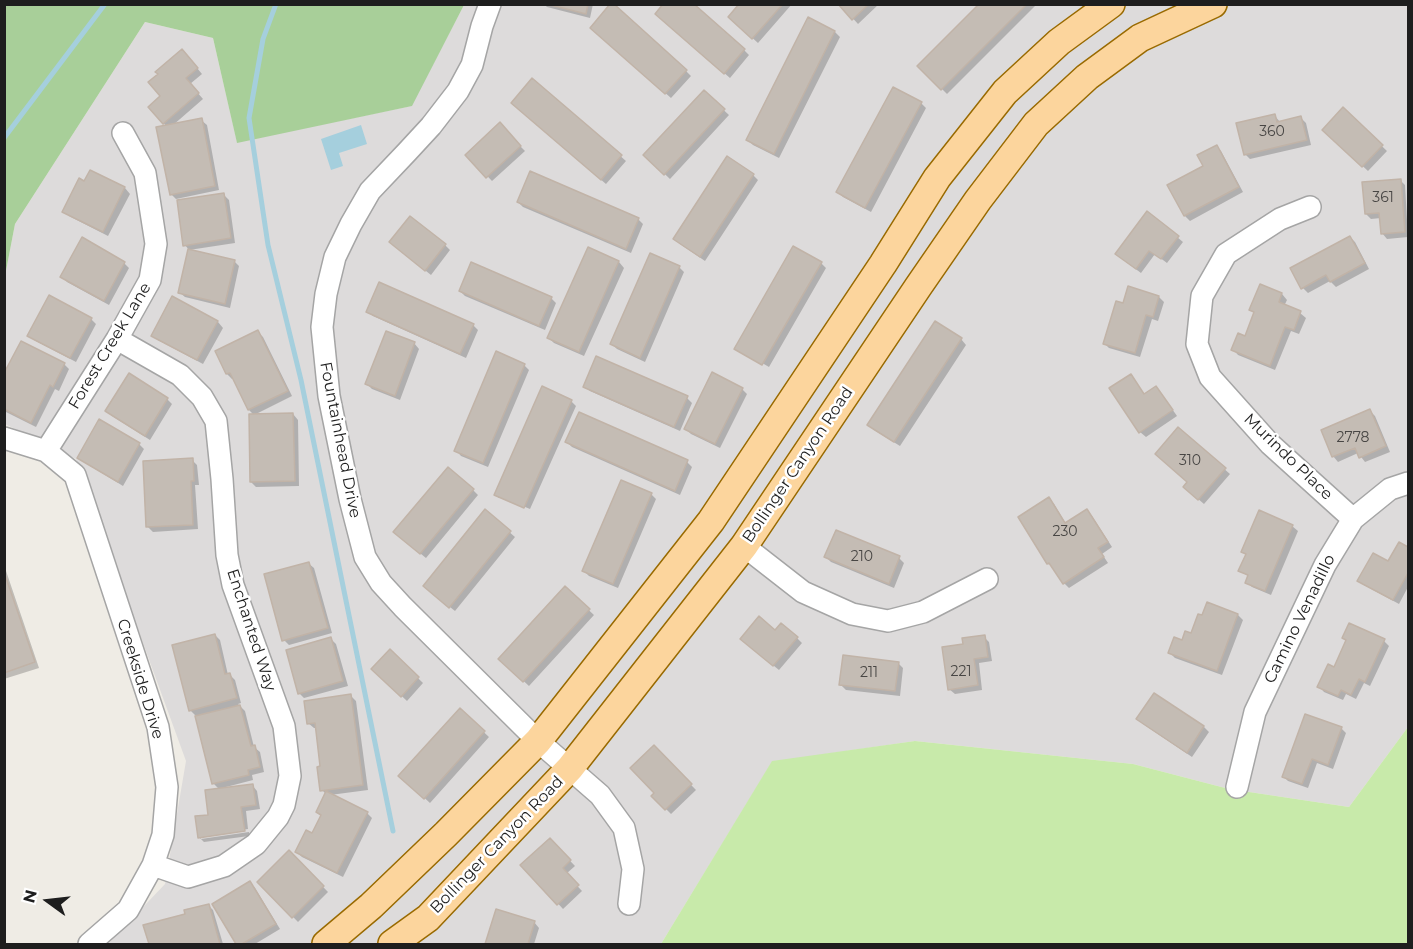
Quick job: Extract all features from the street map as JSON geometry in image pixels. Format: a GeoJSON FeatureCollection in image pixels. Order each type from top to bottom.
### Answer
{"type":"FeatureCollection","features":[{"type":"Feature","properties":{"kind":"main road"},"geometry":{"type":"LineString","coordinates":[[326,945],[371,906],[446,834],[538,741],[711,521],[883,264],[937,178],[1005,92],[1059,42],[1111,4]]}},
{"type":"Feature","properties":{"kind":"main road","name":"Bollinger Canyon Road"},"geometry":{"type":"LineString","coordinates":[[392,945],[428,918],[570,768],[744,546],[978,200],[1036,124],[1087,77],[1140,38],[1213,4]]}},
{"type":"Feature","properties":{"kind":"street","name":"Fountainhead Drive"},"geometry":{"type":"LineString","coordinates":[[490,4],[472,65],[458,91],[431,126],[370,191],[335,257],[326,294],[322,327],[329,396],[350,499],[365,557],[381,583],[403,608],[538,741],[600,795],[624,828],[633,869],[629,904]]}},
{"type":"Feature","properties":{"kind":"street","name":"Forest Creek Lane"},"geometry":{"type":"LineString","coordinates":[[46,451],[117,339],[150,280],[156,244],[145,173],[123,132]]}},
{"type":"Feature","properties":{"kind":"street","name":"Murindo Place"},"geometry":{"type":"LineString","coordinates":[[1310,207],[1280,219],[1226,254],[1202,296],[1197,344],[1210,376],[1270,444],[1353,519]]}},
{"type":"Feature","properties":{"kind":"street","name":"Enchanted Way"},"geometry":{"type":"LineString","coordinates":[[117,339],[180,375],[202,397],[216,420],[227,555],[233,585],[284,726],[290,776],[284,805],[278,817],[256,844],[224,866],[188,877],[153,864]]}},
{"type":"Feature","properties":{"kind":"street","name":"Creekside Drive"},"geometry":{"type":"LineString","coordinates":[[4,438],[46,451],[75,475],[158,727],[167,787],[164,835],[153,864],[128,910],[89,945]]}},
{"type":"Feature","properties":{"kind":"street","name":"Camino Venadillo"},"geometry":{"type":"LineString","coordinates":[[1237,788],[1255,711],[1325,565],[1353,519],[1390,489],[1408,483]]}},
{"type":"Feature","properties":{"kind":"street"},"geometry":{"type":"LineString","coordinates":[[744,546],[803,592],[852,614],[888,621],[922,612],[987,579]]}},
{"type":"Feature","properties":{"kind":"shaded area"},"geometry":{"type":"Polygon","coordinates":[[[464,5],[1408,5],[1408,727],[1349,807],[1229,789],[1133,764],[915,741],[772,762],[661,944],[108,944],[165,884],[186,761],[76,459],[5,424],[5,276],[15,224],[145,22],[213,38],[237,142],[411,106],[464,5]]]}},
{"type":"Feature","properties":{"kind":"green space"},"geometry":{"type":"Polygon","coordinates":[[[5,4],[464,5],[412,106],[237,143],[213,38],[145,22],[15,224],[5,276],[5,4]]]}},
{"type":"Feature","properties":{"kind":"green space"},"geometry":{"type":"Polygon","coordinates":[[[1408,727],[1408,944],[661,944],[772,761],[915,741],[1133,764],[1229,789],[1349,807],[1408,727]]]}},
{"type":"Feature","properties":{"kind":"water"},"geometry":{"type":"Polygon","coordinates":[[[361,125],[367,144],[339,153],[343,166],[331,170],[321,139],[361,125]]]}},
{"type":"Feature","properties":{"kind":"building"},"geometry":{"type":"Polygon","coordinates":[[[547,4],[588,4],[586,14],[547,4]]]}},
{"type":"Feature","properties":{"kind":"building"},"geometry":{"type":"Polygon","coordinates":[[[610,4],[614,4],[687,70],[665,94],[590,28],[610,4]]]}},
{"type":"Feature","properties":{"kind":"building"},"geometry":{"type":"Polygon","coordinates":[[[663,4],[694,4],[745,49],[724,74],[655,14],[663,4]]]}},
{"type":"Feature","properties":{"kind":"building"},"geometry":{"type":"Polygon","coordinates":[[[739,4],[783,4],[752,39],[728,17],[739,4]]]}},
{"type":"Feature","properties":{"kind":"building"},"geometry":{"type":"Polygon","coordinates":[[[838,4],[869,4],[852,20],[838,4]]]}},
{"type":"Feature","properties":{"kind":"building"},"geometry":{"type":"Polygon","coordinates":[[[979,4],[1027,4],[941,90],[917,66],[979,4]]]}},
{"type":"Feature","properties":{"kind":"building"},"geometry":{"type":"Polygon","coordinates":[[[808,17],[835,31],[774,154],[746,140],[808,17]]]}},
{"type":"Feature","properties":{"kind":"building"},"geometry":{"type":"Polygon","coordinates":[[[182,49],[198,68],[186,78],[199,93],[163,124],[148,107],[160,96],[148,82],[158,74],[155,72],[182,49]]]}},
{"type":"Feature","properties":{"kind":"building"},"geometry":{"type":"Polygon","coordinates":[[[532,78],[622,155],[601,180],[511,103],[532,78]]]}},
{"type":"Feature","properties":{"kind":"building"},"geometry":{"type":"Polygon","coordinates":[[[893,87],[922,102],[865,208],[836,192],[893,87]]]}},
{"type":"Feature","properties":{"kind":"building"},"geometry":{"type":"Polygon","coordinates":[[[704,90],[725,109],[664,175],[643,155],[704,90]]]}},
{"type":"Feature","properties":{"kind":"building"},"geometry":{"type":"Polygon","coordinates":[[[1343,107],[1383,145],[1362,167],[1322,130],[1343,107]]]}},
{"type":"Feature","properties":{"kind":"building"},"geometry":{"type":"Polygon","coordinates":[[[1275,114],[1277,122],[1301,116],[1307,140],[1244,155],[1236,123],[1275,114]]]}},
{"type":"Feature","properties":{"kind":"building"},"geometry":{"type":"Polygon","coordinates":[[[202,118],[215,186],[170,195],[156,127],[202,118]]]}},
{"type":"Feature","properties":{"kind":"building"},"geometry":{"type":"Polygon","coordinates":[[[500,122],[521,146],[486,178],[465,155],[500,122]]]}},
{"type":"Feature","properties":{"kind":"building"},"geometry":{"type":"Polygon","coordinates":[[[1217,145],[1239,187],[1184,216],[1167,185],[1203,166],[1197,155],[1217,145]]]}},
{"type":"Feature","properties":{"kind":"building"},"geometry":{"type":"Polygon","coordinates":[[[727,156],[754,174],[700,257],[673,239],[727,156]]]}},
{"type":"Feature","properties":{"kind":"building"},"geometry":{"type":"Polygon","coordinates":[[[90,170],[125,187],[103,232],[62,212],[79,178],[84,181],[90,170]]]}},
{"type":"Feature","properties":{"kind":"building"},"geometry":{"type":"Polygon","coordinates":[[[530,171],[639,218],[626,249],[517,202],[530,171]]]}},
{"type":"Feature","properties":{"kind":"building"},"geometry":{"type":"Polygon","coordinates":[[[1401,179],[1405,232],[1381,234],[1379,213],[1365,214],[1362,182],[1401,179]]]}},
{"type":"Feature","properties":{"kind":"building"},"geometry":{"type":"Polygon","coordinates":[[[224,193],[231,238],[183,246],[177,200],[224,193]]]}},
{"type":"Feature","properties":{"kind":"building"},"geometry":{"type":"Polygon","coordinates":[[[1147,211],[1179,236],[1161,259],[1149,251],[1136,269],[1115,254],[1147,211]]]}},
{"type":"Feature","properties":{"kind":"building"},"geometry":{"type":"Polygon","coordinates":[[[410,216],[446,244],[425,271],[389,242],[410,216]]]}},
{"type":"Feature","properties":{"kind":"building"},"geometry":{"type":"Polygon","coordinates":[[[1350,236],[1365,263],[1330,282],[1326,275],[1301,289],[1290,268],[1350,236]]]}},
{"type":"Feature","properties":{"kind":"building"},"geometry":{"type":"Polygon","coordinates":[[[82,237],[125,262],[104,301],[60,277],[82,237]]]}},
{"type":"Feature","properties":{"kind":"building"},"geometry":{"type":"Polygon","coordinates":[[[793,246],[822,262],[762,365],[734,349],[793,246]]]}},
{"type":"Feature","properties":{"kind":"building"},"geometry":{"type":"Polygon","coordinates":[[[588,247],[619,261],[579,352],[547,338],[588,247]]]}},
{"type":"Feature","properties":{"kind":"building"},"geometry":{"type":"Polygon","coordinates":[[[188,249],[235,260],[225,304],[178,293],[188,249]]]}},
{"type":"Feature","properties":{"kind":"building"},"geometry":{"type":"Polygon","coordinates":[[[650,253],[680,266],[640,358],[610,344],[650,253]]]}},
{"type":"Feature","properties":{"kind":"building"},"geometry":{"type":"Polygon","coordinates":[[[471,262],[552,297],[539,326],[459,291],[471,262]]]}},
{"type":"Feature","properties":{"kind":"building"},"geometry":{"type":"Polygon","coordinates":[[[379,282],[474,324],[460,354],[366,312],[379,282]]]}},
{"type":"Feature","properties":{"kind":"building"},"geometry":{"type":"Polygon","coordinates":[[[1260,284],[1282,293],[1279,302],[1301,311],[1294,330],[1285,327],[1270,366],[1231,350],[1238,333],[1245,336],[1254,312],[1249,310],[1260,284]]]}},
{"type":"Feature","properties":{"kind":"building"},"geometry":{"type":"Polygon","coordinates":[[[1128,286],[1159,296],[1153,317],[1146,315],[1135,353],[1103,344],[1116,301],[1123,303],[1128,286]]]}},
{"type":"Feature","properties":{"kind":"building"},"geometry":{"type":"Polygon","coordinates":[[[49,295],[92,318],[70,358],[27,336],[49,295]]]}},
{"type":"Feature","properties":{"kind":"building"},"geometry":{"type":"Polygon","coordinates":[[[172,296],[218,321],[197,360],[151,336],[172,296]]]}},
{"type":"Feature","properties":{"kind":"building"},"geometry":{"type":"Polygon","coordinates":[[[935,321],[962,338],[894,442],[867,425],[935,321]]]}},
{"type":"Feature","properties":{"kind":"building"},"geometry":{"type":"Polygon","coordinates":[[[258,330],[288,391],[248,410],[230,373],[226,374],[215,351],[258,330]]]}},
{"type":"Feature","properties":{"kind":"building"},"geometry":{"type":"Polygon","coordinates":[[[386,331],[415,342],[395,396],[365,384],[386,331]]]}},
{"type":"Feature","properties":{"kind":"building"},"geometry":{"type":"Polygon","coordinates":[[[21,341],[65,363],[53,387],[50,385],[31,423],[4,409],[4,373],[21,341]]]}},
{"type":"Feature","properties":{"kind":"building"},"geometry":{"type":"Polygon","coordinates":[[[496,351],[525,364],[483,463],[454,451],[496,351]]]}},
{"type":"Feature","properties":{"kind":"building"},"geometry":{"type":"Polygon","coordinates":[[[596,356],[688,396],[674,427],[583,387],[596,356]]]}},
{"type":"Feature","properties":{"kind":"building"},"geometry":{"type":"Polygon","coordinates":[[[712,372],[743,388],[715,444],[684,429],[712,372]]]}},
{"type":"Feature","properties":{"kind":"building"},"geometry":{"type":"Polygon","coordinates":[[[129,373],[168,398],[145,436],[105,411],[129,373]]]}},
{"type":"Feature","properties":{"kind":"building"},"geometry":{"type":"Polygon","coordinates":[[[1131,374],[1144,394],[1156,386],[1173,410],[1139,433],[1109,388],[1131,374]]]}},
{"type":"Feature","properties":{"kind":"building"},"geometry":{"type":"Polygon","coordinates":[[[542,386],[572,400],[524,508],[494,495],[542,386]]]}},
{"type":"Feature","properties":{"kind":"building"},"geometry":{"type":"Polygon","coordinates":[[[1370,409],[1386,446],[1359,458],[1355,448],[1332,457],[1321,430],[1370,409]]]}},
{"type":"Feature","properties":{"kind":"building"},"geometry":{"type":"Polygon","coordinates":[[[579,412],[688,460],[675,491],[565,442],[579,412]]]}},
{"type":"Feature","properties":{"kind":"building"},"geometry":{"type":"Polygon","coordinates":[[[293,413],[295,481],[250,482],[249,414],[293,413]]]}},
{"type":"Feature","properties":{"kind":"building"},"geometry":{"type":"Polygon","coordinates":[[[99,419],[140,443],[118,482],[77,458],[99,419]]]}},
{"type":"Feature","properties":{"kind":"building"},"geometry":{"type":"Polygon","coordinates":[[[1178,427],[1226,468],[1198,500],[1183,487],[1187,482],[1155,454],[1178,427]]]}},
{"type":"Feature","properties":{"kind":"building"},"geometry":{"type":"Polygon","coordinates":[[[193,458],[194,481],[191,481],[193,525],[146,527],[143,461],[193,458]]]}},
{"type":"Feature","properties":{"kind":"building"},"geometry":{"type":"Polygon","coordinates":[[[448,467],[474,489],[420,554],[393,532],[448,467]]]}},
{"type":"Feature","properties":{"kind":"building"},"geometry":{"type":"Polygon","coordinates":[[[621,480],[652,493],[613,584],[582,571],[621,480]]]}},
{"type":"Feature","properties":{"kind":"building"},"geometry":{"type":"Polygon","coordinates":[[[1049,497],[1065,523],[1087,509],[1108,542],[1098,548],[1104,557],[1063,584],[1049,563],[1047,564],[1018,517],[1049,497]]]}},
{"type":"Feature","properties":{"kind":"building"},"geometry":{"type":"Polygon","coordinates":[[[485,509],[511,531],[449,608],[423,586],[485,509]]]}},
{"type":"Feature","properties":{"kind":"building"},"geometry":{"type":"Polygon","coordinates":[[[1259,510],[1293,525],[1265,591],[1245,583],[1248,575],[1238,571],[1246,554],[1241,552],[1259,510]]]}},
{"type":"Feature","properties":{"kind":"building"},"geometry":{"type":"Polygon","coordinates":[[[836,530],[900,556],[889,584],[824,557],[836,530]]]}},
{"type":"Feature","properties":{"kind":"building"},"geometry":{"type":"Polygon","coordinates":[[[1399,542],[1408,547],[1408,573],[1393,600],[1357,581],[1373,553],[1388,561],[1399,542]]]}},
{"type":"Feature","properties":{"kind":"building"},"geometry":{"type":"Polygon","coordinates":[[[309,562],[328,628],[282,641],[264,574],[309,562]]]}},
{"type":"Feature","properties":{"kind":"building"},"geometry":{"type":"Polygon","coordinates":[[[4,572],[35,662],[4,673],[4,572]]]}},
{"type":"Feature","properties":{"kind":"building"},"geometry":{"type":"Polygon","coordinates":[[[565,586],[590,609],[523,682],[498,659],[565,586]]]}},
{"type":"Feature","properties":{"kind":"building"},"geometry":{"type":"Polygon","coordinates":[[[1207,602],[1238,614],[1217,671],[1168,653],[1174,637],[1182,640],[1185,631],[1191,633],[1198,614],[1202,615],[1207,602]]]}},
{"type":"Feature","properties":{"kind":"building"},"geometry":{"type":"Polygon","coordinates":[[[759,616],[775,630],[781,623],[798,637],[773,666],[740,639],[759,616]]]}},
{"type":"Feature","properties":{"kind":"building"},"geometry":{"type":"Polygon","coordinates":[[[1349,623],[1385,639],[1365,682],[1359,679],[1351,695],[1341,690],[1338,696],[1317,687],[1328,664],[1334,667],[1346,640],[1342,638],[1349,623]]]}},
{"type":"Feature","properties":{"kind":"building"},"geometry":{"type":"Polygon","coordinates":[[[215,634],[225,674],[230,673],[237,698],[189,711],[172,645],[215,634]]]}},
{"type":"Feature","properties":{"kind":"building"},"geometry":{"type":"Polygon","coordinates":[[[985,635],[988,657],[974,659],[978,685],[948,690],[942,647],[963,644],[962,638],[985,635]]]}},
{"type":"Feature","properties":{"kind":"building"},"geometry":{"type":"Polygon","coordinates":[[[331,637],[343,681],[298,694],[286,650],[331,637]]]}},
{"type":"Feature","properties":{"kind":"building"},"geometry":{"type":"Polygon","coordinates":[[[390,649],[419,677],[401,697],[371,669],[390,649]]]}},
{"type":"Feature","properties":{"kind":"building"},"geometry":{"type":"Polygon","coordinates":[[[843,655],[899,662],[895,691],[839,685],[843,655]]]}},
{"type":"Feature","properties":{"kind":"building"},"geometry":{"type":"Polygon","coordinates":[[[1154,693],[1204,726],[1187,753],[1136,719],[1154,693]]]}},
{"type":"Feature","properties":{"kind":"building"},"geometry":{"type":"Polygon","coordinates":[[[351,694],[363,785],[320,791],[317,767],[320,766],[315,723],[307,724],[304,701],[351,694]]]}},
{"type":"Feature","properties":{"kind":"building"},"geometry":{"type":"Polygon","coordinates":[[[240,705],[251,746],[255,745],[260,767],[248,770],[249,775],[212,784],[195,716],[240,705]]]}},
{"type":"Feature","properties":{"kind":"building"},"geometry":{"type":"Polygon","coordinates":[[[460,708],[485,731],[424,799],[398,776],[460,708]]]}},
{"type":"Feature","properties":{"kind":"building"},"geometry":{"type":"Polygon","coordinates":[[[1305,714],[1342,727],[1328,765],[1312,759],[1302,784],[1282,777],[1305,714]]]}},
{"type":"Feature","properties":{"kind":"building"},"geometry":{"type":"Polygon","coordinates":[[[654,745],[692,784],[665,810],[651,796],[654,793],[630,768],[654,745]]]}},
{"type":"Feature","properties":{"kind":"building"},"geometry":{"type":"Polygon","coordinates":[[[253,784],[256,805],[241,807],[245,831],[198,838],[195,816],[208,815],[205,790],[253,784]]]}},
{"type":"Feature","properties":{"kind":"building"},"geometry":{"type":"Polygon","coordinates":[[[326,791],[368,812],[337,873],[295,852],[306,830],[312,833],[321,815],[316,812],[326,791]]]}},
{"type":"Feature","properties":{"kind":"building"},"geometry":{"type":"Polygon","coordinates":[[[550,838],[571,860],[563,868],[579,885],[557,905],[520,865],[550,838]]]}},
{"type":"Feature","properties":{"kind":"building"},"geometry":{"type":"Polygon","coordinates":[[[289,850],[324,886],[292,918],[257,882],[289,850]]]}},
{"type":"Feature","properties":{"kind":"building"},"geometry":{"type":"Polygon","coordinates":[[[250,881],[276,924],[242,944],[236,944],[212,904],[250,881]]]}},
{"type":"Feature","properties":{"kind":"building"},"geometry":{"type":"Polygon","coordinates":[[[209,904],[220,944],[149,944],[143,925],[185,914],[184,910],[209,904]]]}},
{"type":"Feature","properties":{"kind":"building"},"geometry":{"type":"Polygon","coordinates":[[[496,909],[535,921],[528,944],[485,944],[496,909]]]}},
{"type":"Feature","properties":{"kind":"waterway"},"geometry":{"type":"LineString","coordinates":[[4,138],[105,4]]}},
{"type":"Feature","properties":{"kind":"waterway"},"geometry":{"type":"LineString","coordinates":[[276,4],[263,39],[249,118],[268,245],[301,380],[393,831]]}}]}
